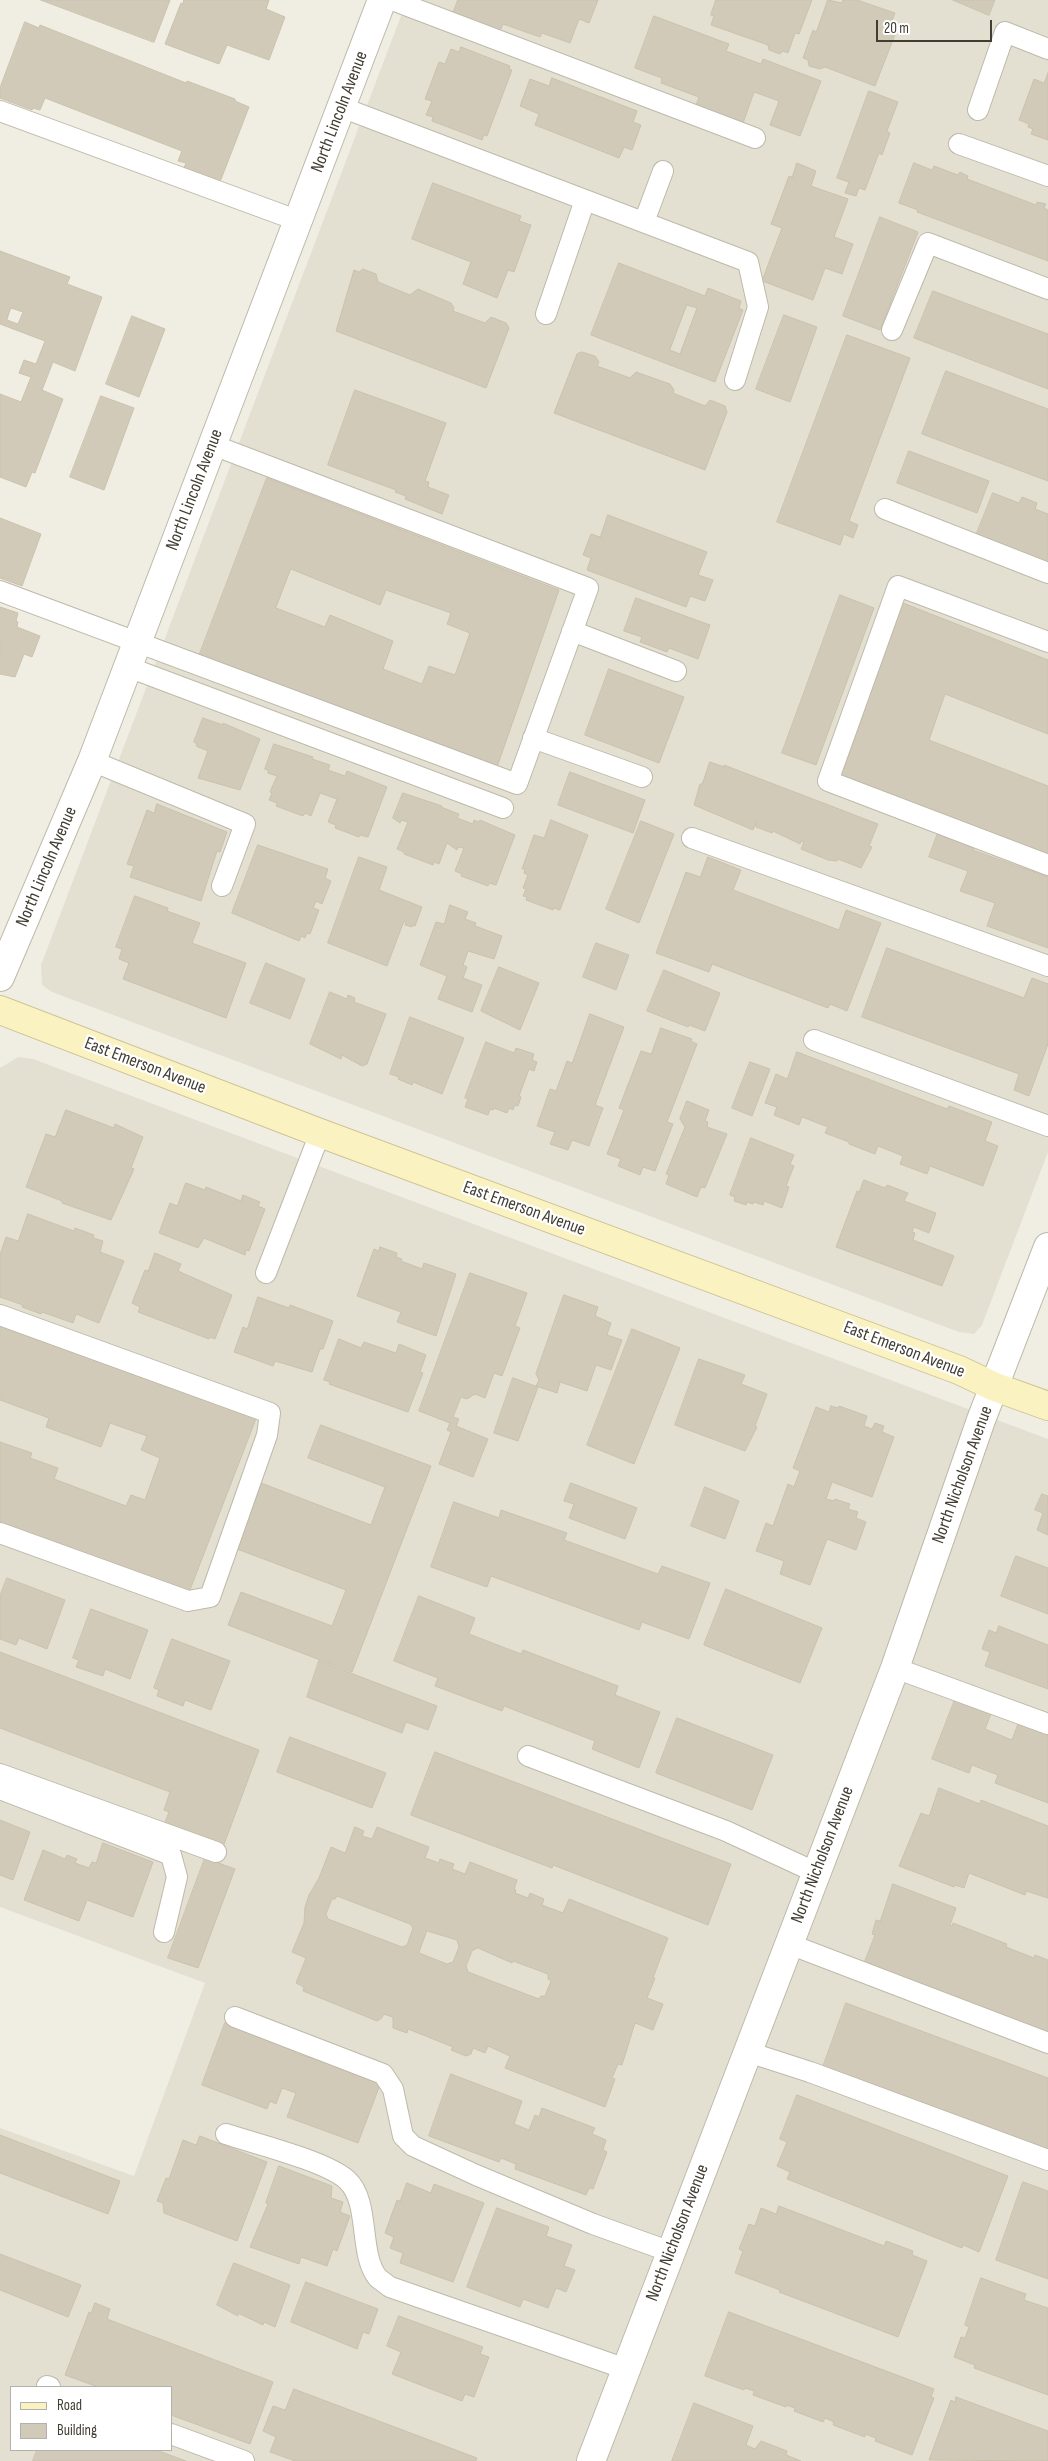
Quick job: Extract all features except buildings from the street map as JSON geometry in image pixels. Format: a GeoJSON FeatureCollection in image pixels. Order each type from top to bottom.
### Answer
{"type":"FeatureCollection","features":[{"type":"Feature","properties":{"kind":"street","name":"North Lincoln Avenue"},"geometry":{"type":"LineString","coordinates":[[0,977],[92,761],[382,0]]}},
{"type":"Feature","properties":{"kind":"street","name":"East Emerson Avenue"},"geometry":{"type":"LineString","coordinates":[[0,1010],[320,1133],[959,1370],[995,1387],[1048,1406]]}},
{"type":"Feature","properties":{"kind":"street","name":"North Nicholson Avenue"},"geometry":{"type":"LineString","coordinates":[[591,2461],[895,1668],[981,1420],[1048,1247]]}},
{"type":"Feature","properties":{"kind":"lane"},"geometry":{"type":"LineString","coordinates":[[392,0],[755,138]]}},
{"type":"Feature","properties":{"kind":"lane"},"geometry":{"type":"LineString","coordinates":[[978,110],[1005,32],[1048,49]]}},
{"type":"Feature","properties":{"kind":"lane"},"geometry":{"type":"LineString","coordinates":[[341,107],[748,262],[758,307],[735,380]]}},
{"type":"Feature","properties":{"kind":"lane"},"geometry":{"type":"LineString","coordinates":[[0,111],[298,221]]}},
{"type":"Feature","properties":{"kind":"lane"},"geometry":{"type":"LineString","coordinates":[[958,144],[1048,176]]}},
{"type":"Feature","properties":{"kind":"lane"},"geometry":{"type":"LineString","coordinates":[[644,222],[663,171]]}},
{"type":"Feature","properties":{"kind":"lane"},"geometry":{"type":"LineString","coordinates":[[546,314],[585,200]]}},
{"type":"Feature","properties":{"kind":"lane"},"geometry":{"type":"LineString","coordinates":[[892,330],[928,243],[1048,288]]}},
{"type":"Feature","properties":{"kind":"lane"},"geometry":{"type":"LineString","coordinates":[[133,655],[517,784],[588,588],[213,445]]}},
{"type":"Feature","properties":{"kind":"lane"},"geometry":{"type":"LineString","coordinates":[[886,510],[1048,573]]}},
{"type":"Feature","properties":{"kind":"lane"},"geometry":{"type":"LineString","coordinates":[[1048,642],[898,586],[828,781],[1048,865]]}},
{"type":"Feature","properties":{"kind":"lane"},"geometry":{"type":"LineString","coordinates":[[0,591],[133,655],[503,808]]}},
{"type":"Feature","properties":{"kind":"lane"},"geometry":{"type":"LineString","coordinates":[[572,631],[676,672]]}},
{"type":"Feature","properties":{"kind":"lane"},"geometry":{"type":"LineString","coordinates":[[533,738],[642,777]]}},
{"type":"Feature","properties":{"kind":"lane"},"geometry":{"type":"LineString","coordinates":[[92,761],[245,824],[222,886]]}},
{"type":"Feature","properties":{"kind":"lane"},"geometry":{"type":"LineString","coordinates":[[692,838],[1048,966]]}},
{"type":"Feature","properties":{"kind":"lane"},"geometry":{"type":"LineString","coordinates":[[814,1040],[1048,1126]]}},
{"type":"Feature","properties":{"kind":"lane"},"geometry":{"type":"LineString","coordinates":[[266,1273],[320,1133]]}},
{"type":"Feature","properties":{"kind":"lane"},"geometry":{"type":"LineString","coordinates":[[0,1315],[270,1413],[268,1435],[210,1597],[188,1601],[0,1533]]}},
{"type":"Feature","properties":{"kind":"lane"},"geometry":{"type":"LineString","coordinates":[[895,1668],[1048,1724]]}},
{"type":"Feature","properties":{"kind":"lane"},"geometry":{"type":"LineString","coordinates":[[528,1756],[726,1831],[817,1873]]}},
{"type":"Feature","properties":{"kind":"lane"},"geometry":{"type":"LineString","coordinates":[[0,1774],[216,1852]]}},
{"type":"Feature","properties":{"kind":"lane"},"geometry":{"type":"LineString","coordinates":[[0,1789],[171,1856],[177,1877],[164,1932]]}},
{"type":"Feature","properties":{"kind":"lane"},"geometry":{"type":"LineString","coordinates":[[789,1944],[1048,2043]]}},
{"type":"Feature","properties":{"kind":"lane"},"geometry":{"type":"LineString","coordinates":[[235,2017],[383,2074],[393,2089],[403,2136],[413,2146],[476,2176],[593,2224],[671,2252]]}},
{"type":"Feature","properties":{"kind":"lane"},"geometry":{"type":"LineString","coordinates":[[748,2052],[810,2072],[1048,2160]]}},
{"type":"Feature","properties":{"kind":"lane"},"geometry":{"type":"LineString","coordinates":[[226,2134],[334,2169],[349,2182],[358,2197],[370,2261],[378,2277],[390,2287],[626,2370]]}},
{"type":"Feature","properties":{"kind":"lane"},"geometry":{"type":"LineString","coordinates":[[172,2434],[244,2461]]}},
{"type":"Feature","properties":{"kind":"shaded area"},"geometry":{"type":"Polygon","coordinates":[[[407,0],[1048,0],[1048,1152],[982,1325],[974,1334],[959,1332],[52,992],[42,985],[41,965],[407,0]]]}},
{"type":"Feature","properties":{"kind":"shaded area"},"geometry":{"type":"Polygon","coordinates":[[[18,1057],[33,1059],[1048,1439],[1048,2461],[0,2461],[0,2128],[134,2176],[205,1983],[0,1907],[0,1068],[18,1057]]]}}]}
